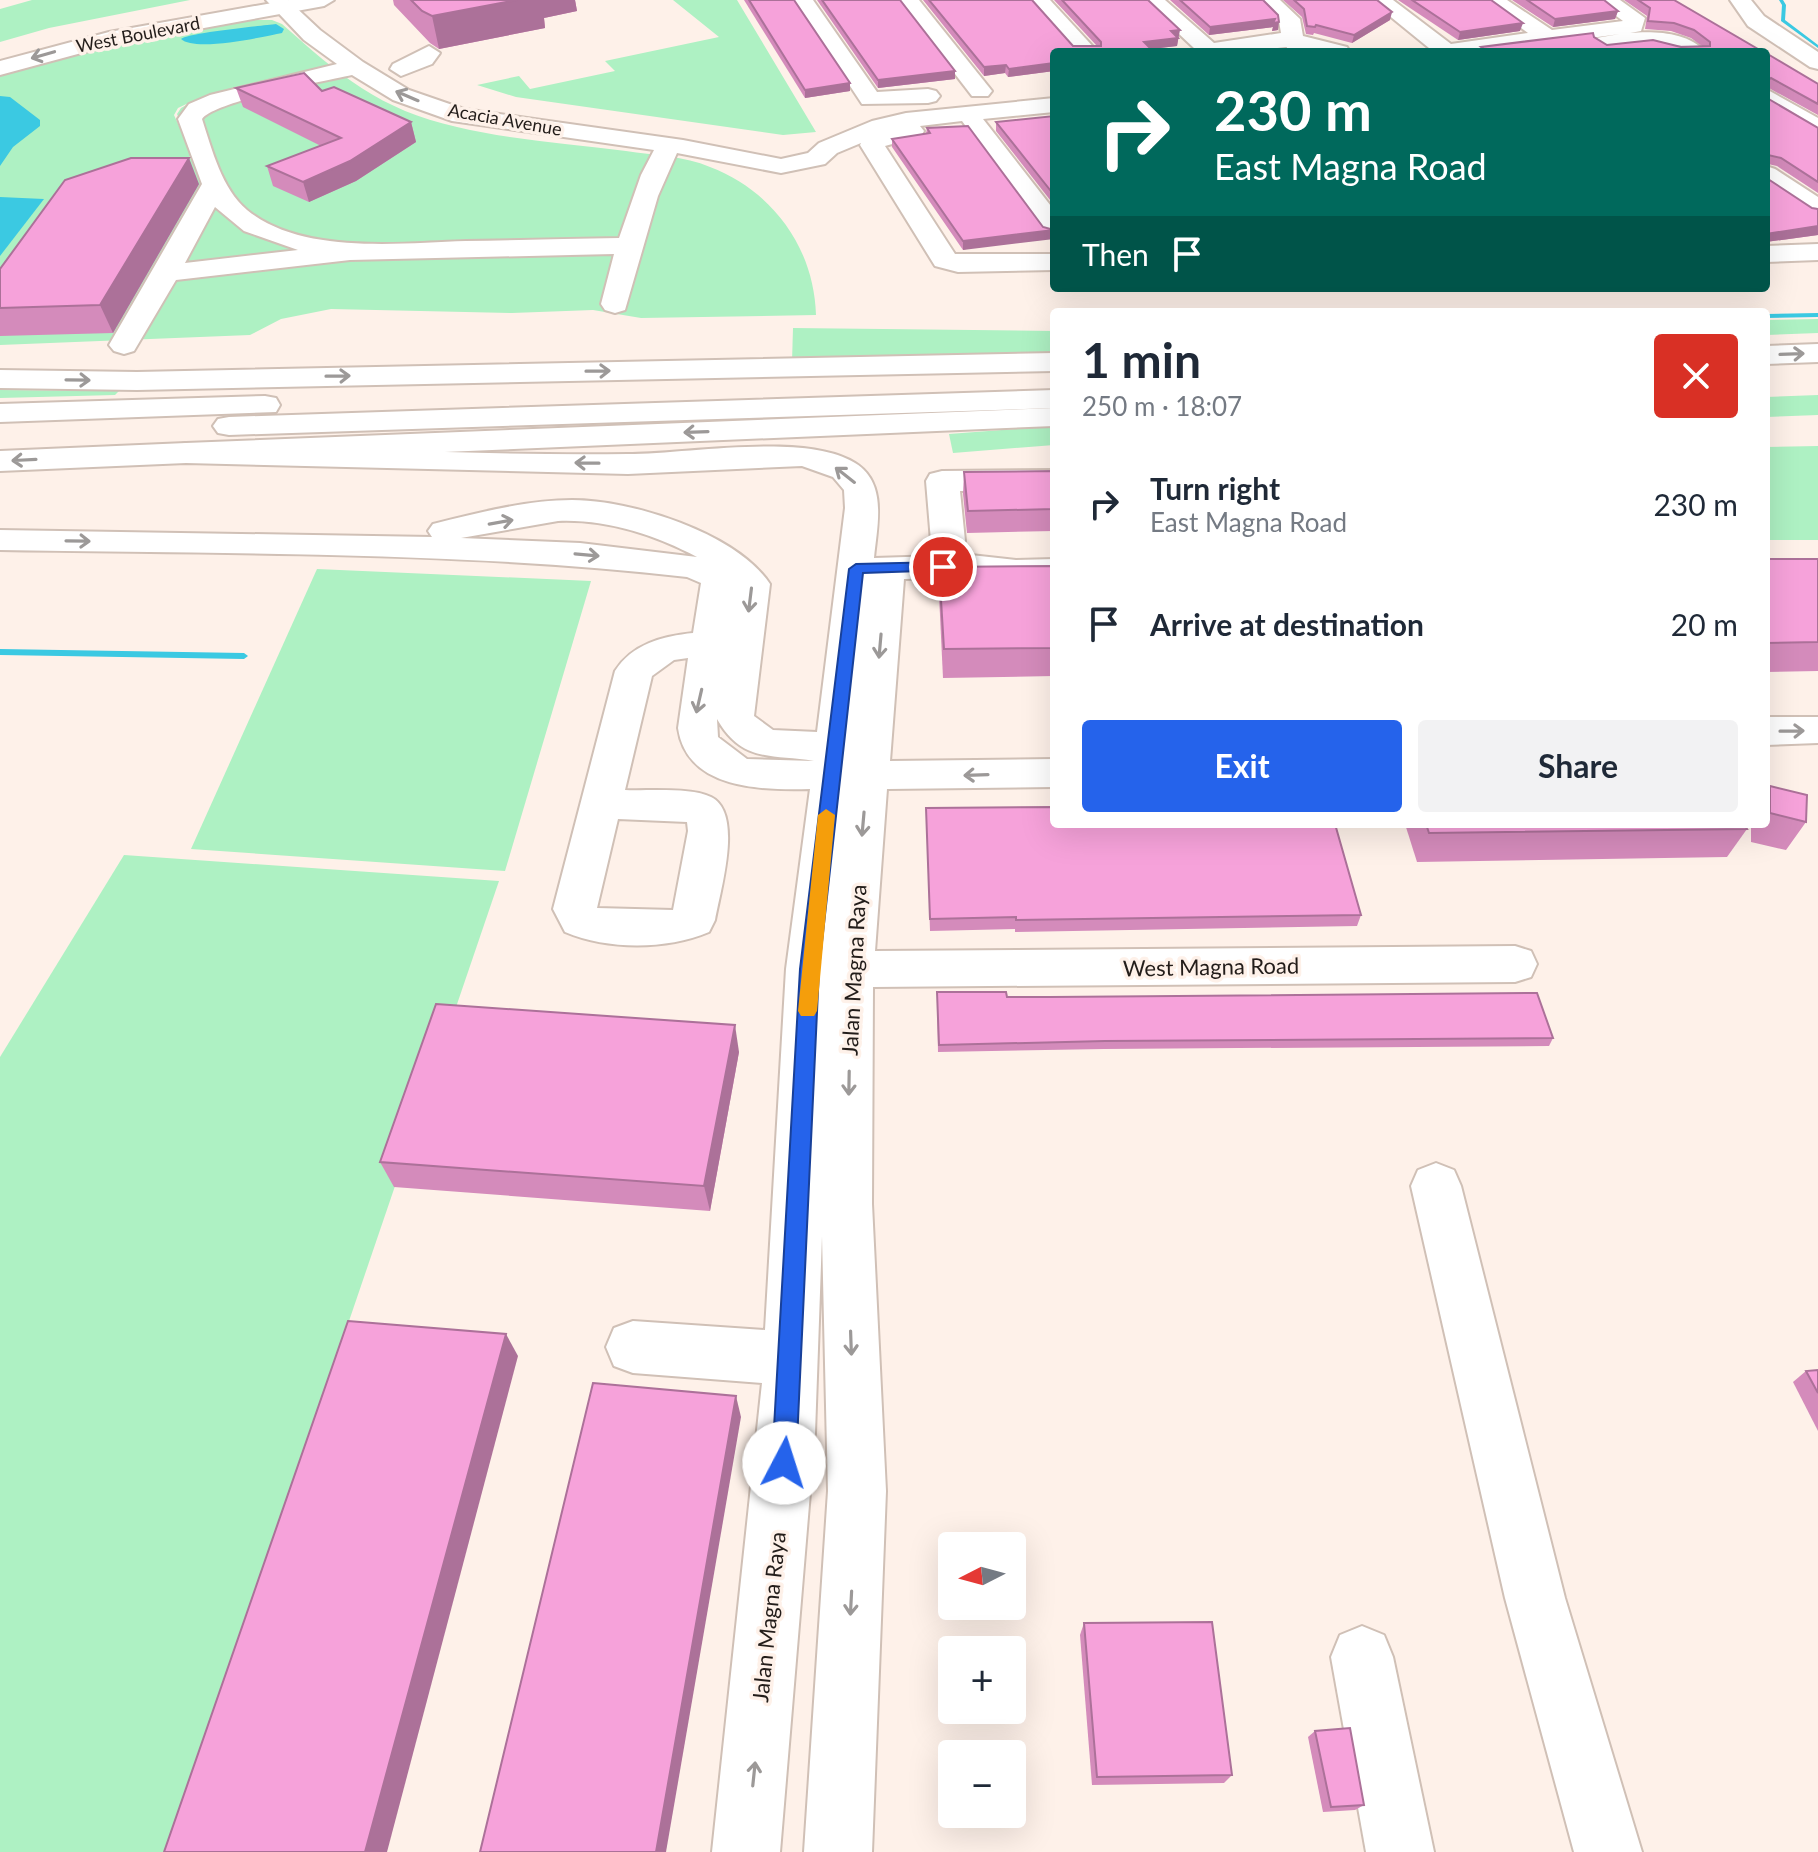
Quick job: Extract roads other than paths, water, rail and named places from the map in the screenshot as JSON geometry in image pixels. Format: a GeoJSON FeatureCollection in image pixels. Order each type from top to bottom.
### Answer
{"type":"FeatureCollection","features":[{"type":"Feature","properties":{"kind":"main road","name":"West Boulevard"},"geometry":{"type":"LineString","coordinates":[[0,46],[86,23],[214,0]]}},
{"type":"Feature","properties":{"kind":"main road"},"geometry":{"type":"LineString","coordinates":[[803,0],[872,101],[1050,84]]}},
{"type":"Feature","properties":{"kind":"main road"},"geometry":{"type":"LineString","coordinates":[[908,0],[990,90]]}},
{"type":"Feature","properties":{"kind":"main road"},"geometry":{"type":"LineString","coordinates":[[928,0],[990,90]]}},
{"type":"Feature","properties":{"kind":"main road"},"geometry":{"type":"LineString","coordinates":[[1038,0],[1083,48]]}},
{"type":"Feature","properties":{"kind":"main road"},"geometry":{"type":"LineString","coordinates":[[1153,0],[1203,48]]}},
{"type":"Feature","properties":{"kind":"main road"},"geometry":{"type":"LineString","coordinates":[[1222,48],[1266,40],[1289,48],[1289,19],[1267,0]]}},
{"type":"Feature","properties":{"kind":"main road"},"geometry":{"type":"LineString","coordinates":[[1380,0],[1438,48]]}},
{"type":"Feature","properties":{"kind":"main road"},"geometry":{"type":"LineString","coordinates":[[1493,0],[1540,45],[1561,48]]}},
{"type":"Feature","properties":{"kind":"main road"},"geometry":{"type":"LineString","coordinates":[[1491,48],[1540,45],[1630,27],[1636,22],[1605,0]]}},
{"type":"Feature","properties":{"kind":"main road"},"geometry":{"type":"LineString","coordinates":[[1740,0],[1756,21],[1818,62]]}},
{"type":"Feature","properties":{"kind":"main road","name":"West Boulevard"},"geometry":{"type":"LineString","coordinates":[[0,68],[109,39],[280,4],[325,5]]}},
{"type":"Feature","properties":{"kind":"main road","name":"Acacia Avenue"},"geometry":{"type":"LineString","coordinates":[[280,4],[312,35],[355,67],[401,95],[460,116],[782,162],[819,154],[851,136],[906,120],[1050,105]]}},
{"type":"Feature","properties":{"kind":"main road"},"geometry":{"type":"LineString","coordinates":[[1586,48],[1649,37],[1677,42],[1687,48]]}},
{"type":"Feature","properties":{"kind":"main road","name":"Acacia Avenue"},"geometry":{"type":"LineString","coordinates":[[429,53],[424,59],[391,62],[457,96],[510,108],[633,124],[782,162]]}},
{"type":"Feature","properties":{"kind":"main road"},"geometry":{"type":"LineString","coordinates":[[350,252],[286,237],[245,221],[225,203],[191,123],[191,116],[197,109],[218,100],[355,67]]}},
{"type":"Feature","properties":{"kind":"main road","name":"Acacia Avenue"},"geometry":{"type":"LineString","coordinates":[[819,154],[877,117],[1050,96]]}},
{"type":"Feature","properties":{"kind":"main road"},"geometry":{"type":"LineString","coordinates":[[1770,98],[1818,128]]}},
{"type":"Feature","properties":{"kind":"main road"},"geometry":{"type":"LineString","coordinates":[[1050,115],[915,130],[872,145],[945,260],[958,264],[1050,262]]}},
{"type":"Feature","properties":{"kind":"main road"},"geometry":{"type":"LineString","coordinates":[[973,123],[1050,223]]}},
{"type":"Feature","properties":{"kind":"main road"},"geometry":{"type":"LineString","coordinates":[[615,304],[657,165],[662,153],[670,146]]}},
{"type":"Feature","properties":{"kind":"main road"},"geometry":{"type":"LineString","coordinates":[[1770,177],[1818,208]]}},
{"type":"Feature","properties":{"kind":"main road"},"geometry":{"type":"LineString","coordinates":[[124,345],[215,183]]}},
{"type":"Feature","properties":{"kind":"main road"},"geometry":{"type":"LineString","coordinates":[[166,273],[350,252],[632,246]]}},
{"type":"Feature","properties":{"kind":"main road"},"geometry":{"type":"LineString","coordinates":[[1770,254],[1818,252]]}},
{"type":"Feature","properties":{"kind":"main road"},"geometry":{"type":"LineString","coordinates":[[1770,355],[1818,353]]}},
{"type":"Feature","properties":{"kind":"main road"},"geometry":{"type":"LineString","coordinates":[[0,379],[137,381],[1050,362]]}},
{"type":"Feature","properties":{"kind":"main road"},"geometry":{"type":"LineString","coordinates":[[1770,377],[1818,375]]}},
{"type":"Feature","properties":{"kind":"main road"},"geometry":{"type":"LineString","coordinates":[[0,413],[1050,379]]}},
{"type":"Feature","properties":{"kind":"main road"},"geometry":{"type":"LineString","coordinates":[[0,434],[1050,399]]}},
{"type":"Feature","properties":{"kind":"main road"},"geometry":{"type":"LineString","coordinates":[[0,461],[1050,417]]}},
{"type":"Feature","properties":{"kind":"main road","name":"Jalan Magna Raya"},"geometry":{"type":"LineString","coordinates":[[186,453],[628,464],[805,456],[845,470],[860,489],[872,568],[791,1359],[787,1433],[746,1852]]}},
{"type":"Feature","properties":{"kind":"main road"},"geometry":{"type":"LineString","coordinates":[[948,541],[942,481],[1050,480]]}},
{"type":"Feature","properties":{"kind":"main road"},"geometry":{"type":"LineString","coordinates":[[369,545],[574,510],[665,530],[728,559],[747,574],[752,584],[735,716],[746,734],[772,744],[851,761],[1050,773]]}},
{"type":"Feature","properties":{"kind":"main road"},"geometry":{"type":"LineString","coordinates":[[0,540],[369,545],[580,554],[703,569],[717,577],[719,583],[711,644],[695,719],[699,738],[713,755],[732,768],[761,774],[851,761],[1050,743]]}},
{"type":"Feature","properties":{"kind":"main road"},"geometry":{"type":"LineString","coordinates":[[872,568],[971,566],[1016,571],[1050,570]]}},
{"type":"Feature","properties":{"kind":"main road"},"geometry":{"type":"LineString","coordinates":[[603,804],[634,671],[649,656],[667,648],[711,644]]}},
{"type":"Feature","properties":{"kind":"main road"},"geometry":{"type":"LineString","coordinates":[[1770,731],[1818,730]]}},
{"type":"Feature","properties":{"kind":"main road"},"geometry":{"type":"LineString","coordinates":[[1770,761],[1818,760]]}},
{"type":"Feature","properties":{"kind":"main road","name":"West Magna Road"},"geometry":{"type":"LineString","coordinates":[[830,970],[1515,964]]}},
{"type":"Feature","properties":{"kind":"main road","name":"Jalan Magna Raya"},"geometry":{"type":"LineString","coordinates":[[830,970],[847,1204],[857,1491],[838,1852]]}},
{"type":"Feature","properties":{"kind":"main road"},"geometry":{"type":"LineString","coordinates":[[1436,1186],[1535,1598],[1608,1852]]}},
{"type":"Feature","properties":{"kind":"main road"},"geometry":{"type":"LineString","coordinates":[[633,1347],[791,1359]]}},
{"type":"Feature","properties":{"kind":"main road"},"geometry":{"type":"LineString","coordinates":[[1362,1657],[1400,1852]]}},
{"type":"Feature","properties":{"kind":"water"},"geometry":{"type":"Polygon","coordinates":[[[0,96],[10,97],[40,120],[40,126],[13,147],[0,166],[0,96]]]}},
{"type":"Feature","properties":{"kind":"water"},"geometry":{"type":"Polygon","coordinates":[[[0,197],[44,199],[0,256],[0,197]]]}},
{"type":"Feature","properties":{"kind":"waterway"},"geometry":{"type":"LineString","coordinates":[[1781,0],[1784,5],[1783,20],[1818,47]]}},
{"type":"Feature","properties":{"kind":"waterway"},"geometry":{"type":"LineString","coordinates":[[189,39],[212,39],[276,29]]}},
{"type":"Feature","properties":{"kind":"waterway"},"geometry":{"type":"LineString","coordinates":[[1770,316],[1818,315]]}},
{"type":"Feature","properties":{"kind":"waterway"},"geometry":{"type":"LineString","coordinates":[[0,652],[244,656]]}}]}
